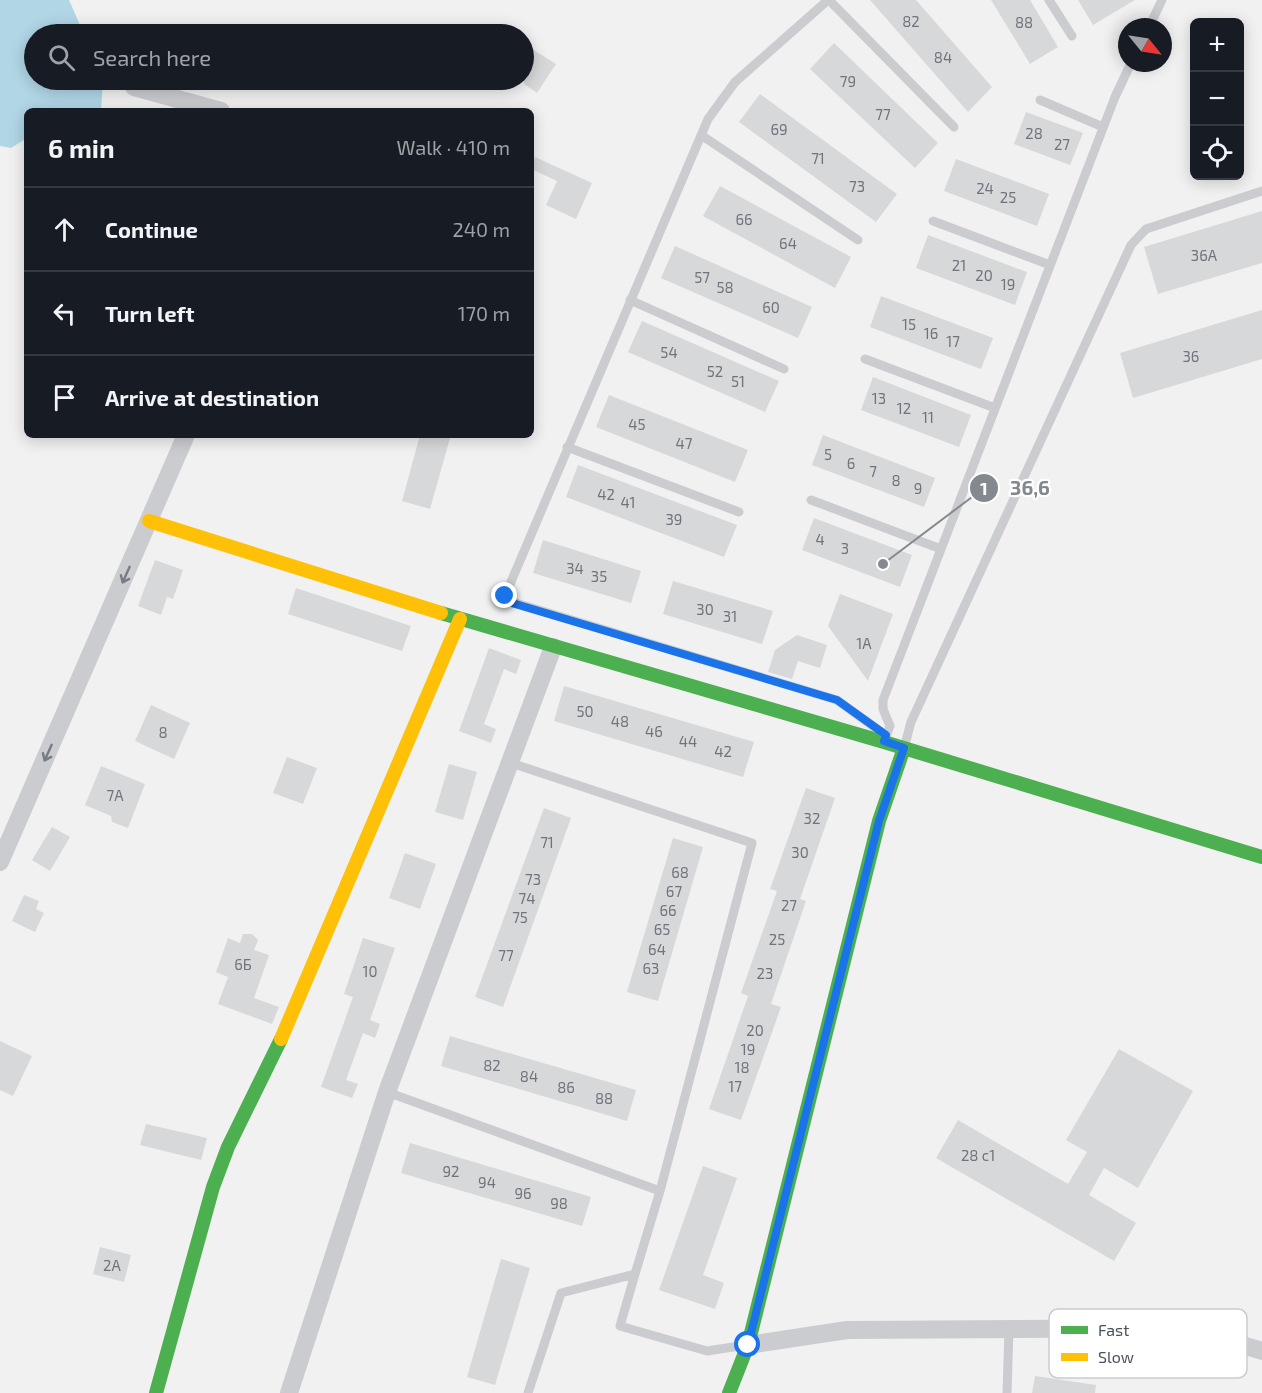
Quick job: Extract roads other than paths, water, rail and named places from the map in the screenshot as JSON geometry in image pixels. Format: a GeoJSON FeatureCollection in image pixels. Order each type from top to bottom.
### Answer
{"type":"FeatureCollection","features":[{"type":"Feature","properties":{"kind":"street"},"geometry":{"type":"LineString","coordinates":[[145,90],[210,108]]}},
{"type":"Feature","properties":{"kind":"street"},"geometry":{"type":"LineString","coordinates":[[0,862],[185,438]]}},
{"type":"Feature","properties":{"kind":"street"},"geometry":{"type":"LineString","coordinates":[[149,521],[553,647],[885,738],[904,748],[1262,857]]}},
{"type":"Feature","properties":{"kind":"street"},"geometry":{"type":"LineString","coordinates":[[156,1393],[215,1176],[255,1090],[267,1072],[460,619]]}},
{"type":"Feature","properties":{"kind":"street"},"geometry":{"type":"LineString","coordinates":[[289,1393],[387,1092],[553,647]]}},
{"type":"Feature","properties":{"kind":"street"},"geometry":{"type":"LineString","coordinates":[[729,1393],[748,1345],[879,821],[904,748]]}},
{"type":"Feature","properties":{"kind":"street"},"geometry":{"type":"LineString","coordinates":[[748,1345],[847,1330],[1049,1329]]}},
{"type":"Feature","properties":{"kind":"street"},"geometry":{"type":"LineString","coordinates":[[1247,1346],[1262,1351]]}},
{"type":"Feature","properties":{"kind":"lane"},"geometry":{"type":"LineString","coordinates":[[954,128],[829,0],[735,82],[720,99],[701,135],[506,591],[506,599],[837,700],[865,719],[885,738],[890,726],[883,709],[883,700],[1103,127],[1127,72]]}},
{"type":"Feature","properties":{"kind":"lane"},"geometry":{"type":"LineString","coordinates":[[1049,0],[1072,36]]}},
{"type":"Feature","properties":{"kind":"lane"},"geometry":{"type":"LineString","coordinates":[[1153,18],[1162,0]]}},
{"type":"Feature","properties":{"kind":"lane"},"geometry":{"type":"LineString","coordinates":[[1040,100],[1103,127]]}},
{"type":"Feature","properties":{"kind":"lane"},"geometry":{"type":"LineString","coordinates":[[701,135],[858,240]]}},
{"type":"Feature","properties":{"kind":"lane"},"geometry":{"type":"LineString","coordinates":[[904,748],[911,722],[1131,245],[1146,229],[1262,191]]}},
{"type":"Feature","properties":{"kind":"lane"},"geometry":{"type":"LineString","coordinates":[[933,221],[1050,265]]}},
{"type":"Feature","properties":{"kind":"lane"},"geometry":{"type":"LineString","coordinates":[[630,300],[784,369]]}},
{"type":"Feature","properties":{"kind":"lane"},"geometry":{"type":"LineString","coordinates":[[865,359],[995,408]]}},
{"type":"Feature","properties":{"kind":"lane"},"geometry":{"type":"LineString","coordinates":[[567,447],[739,512]]}},
{"type":"Feature","properties":{"kind":"lane"},"geometry":{"type":"LineString","coordinates":[[811,500],[941,549]]}},
{"type":"Feature","properties":{"kind":"lane"},"geometry":{"type":"LineString","coordinates":[[865,719],[883,709]]}},
{"type":"Feature","properties":{"kind":"lane"},"geometry":{"type":"LineString","coordinates":[[511,763],[752,843],[660,1191],[621,1326],[706,1351],[748,1345]]}},
{"type":"Feature","properties":{"kind":"lane"},"geometry":{"type":"LineString","coordinates":[[387,1092],[660,1191]]}},
{"type":"Feature","properties":{"kind":"lane"},"geometry":{"type":"LineString","coordinates":[[528,1393],[561,1293],[635,1274]]}},
{"type":"Feature","properties":{"kind":"lane"},"geometry":{"type":"LineString","coordinates":[[1007,1393],[1009,1329]]}},
{"type":"Feature","properties":{"kind":"water"},"geometry":{"type":"Polygon","coordinates":[[[0,0],[69,0],[80,24],[24,24],[24,90],[102,90],[101,108],[24,108],[24,140],[11,148],[0,146],[0,0]]]}},
{"type":"Feature","properties":{"kind":"place","name":"36,6"},"geometry":{"type":"Point","coordinates":[883,564]}}]}
